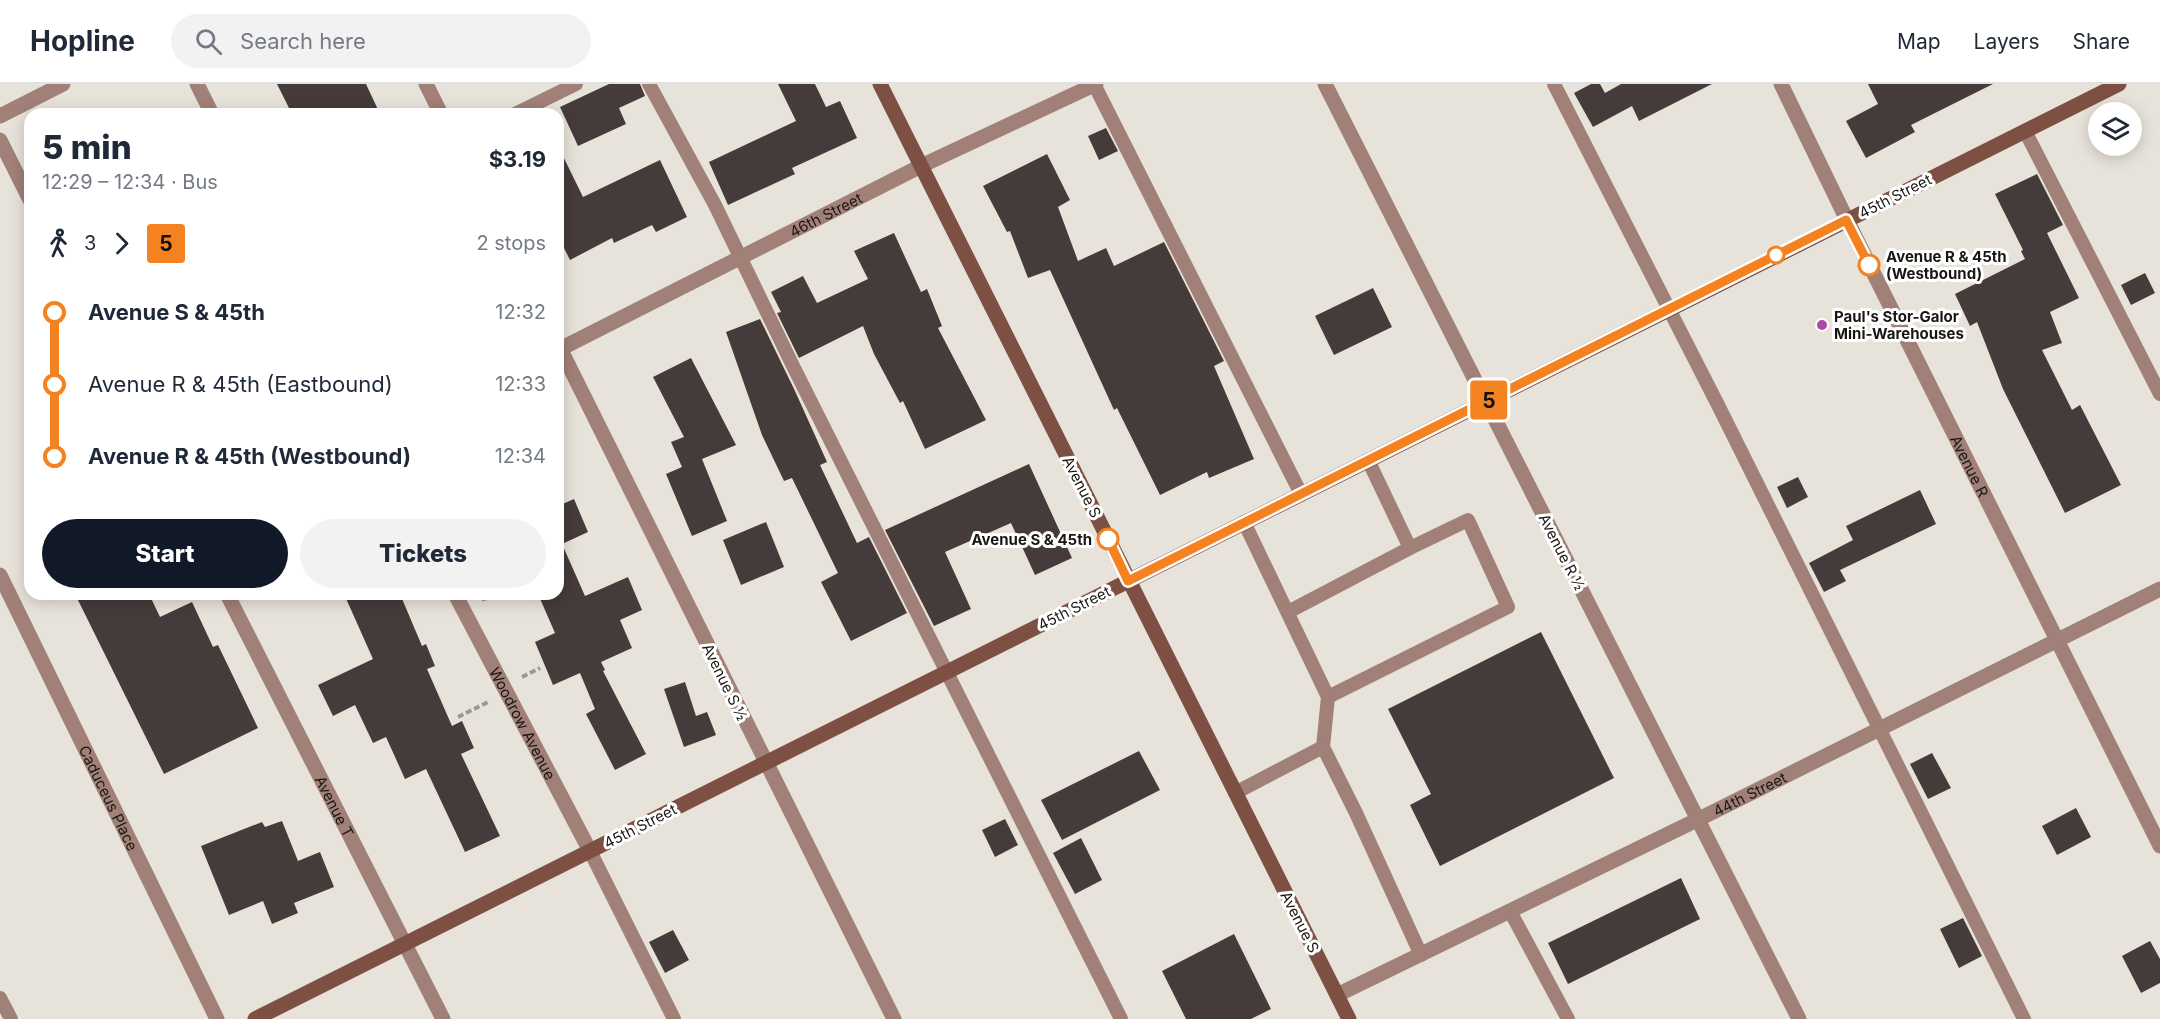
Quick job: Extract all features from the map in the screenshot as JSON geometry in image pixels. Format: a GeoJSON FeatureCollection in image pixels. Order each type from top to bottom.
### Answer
{"type":"FeatureCollection","features":[{"type":"Feature","properties":{"kind":"main road","name":"Avenue S"},"geometry":{"type":"LineString","coordinates":[[880,84],[1349,1019]]}},
{"type":"Feature","properties":{"kind":"main road","name":"45th Street"},"geometry":{"type":"LineString","coordinates":[[255,1019],[2119,84]]}},
{"type":"Feature","properties":{"kind":"street"},"geometry":{"type":"LineString","coordinates":[[0,116],[63,84]]}},
{"type":"Feature","properties":{"kind":"street"},"geometry":{"type":"LineString","coordinates":[[197,84],[209,108]]}},
{"type":"Feature","properties":{"kind":"street"},"geometry":{"type":"LineString","coordinates":[[426,84],[438,108]]}},
{"type":"Feature","properties":{"kind":"street","name":"46th Street"},"geometry":{"type":"LineString","coordinates":[[564,345],[921,166],[1095,84]]}},
{"type":"Feature","properties":{"kind":"street","name":"Avenue R ½"},"geometry":{"type":"LineString","coordinates":[[1325,84],[1799,1019]]}},
{"type":"Feature","properties":{"kind":"street","name":"Avenue R"},"geometry":{"type":"LineString","coordinates":[[1781,84],[1846,220],[2160,846]]}},
{"type":"Feature","properties":{"kind":"street"},"geometry":{"type":"LineString","coordinates":[[0,140],[24,188]]}},
{"type":"Feature","properties":{"kind":"street","name":"Avenue S ½"},"geometry":{"type":"LineString","coordinates":[[564,357],[894,1019]]}},
{"type":"Feature","properties":{"kind":"street","name":"Caduceus Place"},"geometry":{"type":"LineString","coordinates":[[0,575],[217,1019]]}},
{"type":"Feature","properties":{"kind":"street","name":"44th Street"},"geometry":{"type":"LineString","coordinates":[[1337,995],[1699,819],[2160,589]]}},
{"type":"Feature","properties":{"kind":"street","name":"Avenue T"},"geometry":{"type":"LineString","coordinates":[[230,600],[443,1019]]}},
{"type":"Feature","properties":{"kind":"street","name":"Woodrow Avenue"},"geometry":{"type":"LineString","coordinates":[[458,600],[590,851]]}},
{"type":"Feature","properties":{"kind":"lane"},"geometry":{"type":"LineString","coordinates":[[527,108],[576,84]]}},
{"type":"Feature","properties":{"kind":"lane"},"geometry":{"type":"LineString","coordinates":[[649,84],[715,205],[798,376],[1121,1019]]}},
{"type":"Feature","properties":{"kind":"lane"},"geometry":{"type":"LineString","coordinates":[[1095,84],[1301,494]]}},
{"type":"Feature","properties":{"kind":"lane"},"geometry":{"type":"LineString","coordinates":[[1554,84],[1718,403],[2024,1019]]}},
{"type":"Feature","properties":{"kind":"lane"},"geometry":{"type":"LineString","coordinates":[[2025,131],[2160,394]]}},
{"type":"Feature","properties":{"kind":"lane"},"geometry":{"type":"LineString","coordinates":[[1368,460],[1410,548]]}},
{"type":"Feature","properties":{"kind":"lane"},"geometry":{"type":"LineString","coordinates":[[1288,612],[1468,520],[1508,606],[1328,697]]}},
{"type":"Feature","properties":{"kind":"lane"},"geometry":{"type":"LineString","coordinates":[[1244,522],[1328,697],[1323,747],[1421,955]]}},
{"type":"Feature","properties":{"kind":"lane"},"geometry":{"type":"LineString","coordinates":[[1235,793],[1323,747]]}},
{"type":"Feature","properties":{"kind":"lane"},"geometry":{"type":"LineString","coordinates":[[590,851],[674,1019]]}},
{"type":"Feature","properties":{"kind":"lane"},"geometry":{"type":"LineString","coordinates":[[1510,911],[1568,1019]]}},
{"type":"Feature","properties":{"kind":"lane"},"geometry":{"type":"LineString","coordinates":[[0,998],[11,1019]]}},
{"type":"Feature","properties":{"kind":"path"},"geometry":{"type":"LineString","coordinates":[[458,717],[507,692]]}},
{"type":"Feature","properties":{"kind":"building"},"geometry":{"type":"Polygon","coordinates":[[[277,84],[366,84],[377,108],[289,108],[277,84]]]}},
{"type":"Feature","properties":{"kind":"building"},"geometry":{"type":"Polygon","coordinates":[[[609,84],[640,84],[645,96],[619,108],[626,124],[578,146],[564,116],[564,108],[560,107],[609,84]]]}},
{"type":"Feature","properties":{"kind":"building"},"geometry":{"type":"Polygon","coordinates":[[[778,84],[815,84],[826,107],[840,101],[857,138],[792,168],[795,174],[728,205],[709,162],[796,121],[778,84]]]}},
{"type":"Feature","properties":{"kind":"building"},"geometry":{"type":"Polygon","coordinates":[[[1591,84],[1600,84],[1605,93],[1621,84],[1712,84],[1639,121],[1632,106],[1593,127],[1574,93],[1591,84]]]}},
{"type":"Feature","properties":{"kind":"building"},"geometry":{"type":"Polygon","coordinates":[[[1868,84],[1993,84],[1911,125],[1915,132],[1866,158],[1846,121],[1878,104],[1868,84]]]}},
{"type":"Feature","properties":{"kind":"building"},"geometry":{"type":"Polygon","coordinates":[[[1106,128],[1118,151],[1099,160],[1088,136],[1106,128]]]}},
{"type":"Feature","properties":{"kind":"building"},"geometry":{"type":"Polygon","coordinates":[[[1047,154],[1070,200],[1058,207],[1078,261],[1106,248],[1114,266],[1164,242],[1224,361],[1214,366],[1254,459],[1209,478],[1207,472],[1160,495],[1117,408],[1114,410],[1050,270],[1028,278],[1010,231],[1007,232],[983,186],[1047,154]]]}},
{"type":"Feature","properties":{"kind":"building"},"geometry":{"type":"Polygon","coordinates":[[[564,158],[583,197],[660,160],[687,217],[656,232],[652,225],[614,243],[612,238],[570,260],[564,248],[564,158]]]}},
{"type":"Feature","properties":{"kind":"building"},"geometry":{"type":"Polygon","coordinates":[[[2037,174],[2063,225],[2047,233],[2079,298],[2050,312],[2062,343],[2042,350],[2072,410],[2080,405],[2121,485],[2065,513],[2003,389],[1977,322],[1970,326],[1955,294],[2025,259],[2021,251],[2023,250],[1995,194],[2037,174]]]}},
{"type":"Feature","properties":{"kind":"building"},"geometry":{"type":"Polygon","coordinates":[[[894,233],[921,292],[927,289],[942,326],[938,328],[986,420],[925,449],[903,401],[900,403],[874,354],[863,326],[799,358],[777,313],[781,312],[771,292],[803,276],[817,303],[868,279],[854,251],[894,233]]]}},
{"type":"Feature","properties":{"kind":"building"},"geometry":{"type":"Polygon","coordinates":[[[2145,273],[2155,293],[2131,305],[2121,285],[2145,273]]]}},
{"type":"Feature","properties":{"kind":"building"},"geometry":{"type":"Polygon","coordinates":[[[1373,288],[1392,327],[1334,355],[1315,316],[1373,288]]]}},
{"type":"Feature","properties":{"kind":"building"},"geometry":{"type":"Polygon","coordinates":[[[760,319],[827,462],[820,465],[857,543],[869,537],[907,613],[851,641],[821,582],[838,573],[792,478],[784,481],[762,435],[726,332],[760,319]]]}},
{"type":"Feature","properties":{"kind":"building"},"geometry":{"type":"Polygon","coordinates":[[[691,358],[736,445],[702,459],[727,521],[692,536],[666,474],[682,467],[671,442],[684,437],[653,377],[691,358]]]}},
{"type":"Feature","properties":{"kind":"building"},"geometry":{"type":"Polygon","coordinates":[[[1029,464],[1072,558],[1035,575],[1011,523],[945,552],[971,609],[934,626],[885,530],[1029,464]]]}},
{"type":"Feature","properties":{"kind":"building"},"geometry":{"type":"Polygon","coordinates":[[[1798,477],[1808,497],[1787,508],[1777,487],[1798,477]]]}},
{"type":"Feature","properties":{"kind":"building"},"geometry":{"type":"Polygon","coordinates":[[[1920,490],[1936,524],[1840,570],[1846,581],[1824,592],[1809,563],[1853,540],[1846,526],[1920,490]]]}},
{"type":"Feature","properties":{"kind":"building"},"geometry":{"type":"Polygon","coordinates":[[[574,499],[588,532],[564,543],[564,503],[574,499]]]}},
{"type":"Feature","properties":{"kind":"building"},"geometry":{"type":"Polygon","coordinates":[[[766,522],[784,567],[741,585],[723,540],[766,522]]]}},
{"type":"Feature","properties":{"kind":"building"},"geometry":{"type":"Polygon","coordinates":[[[564,549],[585,596],[628,577],[642,610],[620,620],[632,648],[601,662],[605,670],[603,671],[646,754],[615,770],[586,714],[595,709],[580,673],[553,685],[535,642],[555,633],[541,600],[564,600],[564,549]]]}},
{"type":"Feature","properties":{"kind":"building"},"geometry":{"type":"Polygon","coordinates":[[[78,600],[152,600],[160,617],[192,602],[213,647],[218,645],[258,728],[164,774],[78,600]]]}},
{"type":"Feature","properties":{"kind":"building"},"geometry":{"type":"Polygon","coordinates":[[[347,600],[403,600],[422,646],[426,644],[435,666],[427,669],[452,726],[462,721],[474,748],[461,754],[500,836],[465,852],[426,769],[405,779],[386,737],[373,743],[355,705],[333,716],[318,685],[373,659],[347,600]]]}},
{"type":"Feature","properties":{"kind":"building"},"geometry":{"type":"Polygon","coordinates":[[[1541,632],[1614,778],[1440,866],[1410,805],[1431,794],[1388,709],[1541,632]]]}},
{"type":"Feature","properties":{"kind":"building"},"geometry":{"type":"Polygon","coordinates":[[[685,682],[696,716],[707,712],[716,735],[684,747],[664,689],[685,682]]]}},
{"type":"Feature","properties":{"kind":"building"},"geometry":{"type":"Polygon","coordinates":[[[1139,751],[1160,790],[1062,840],[1041,800],[1139,751]]]}},
{"type":"Feature","properties":{"kind":"building"},"geometry":{"type":"Polygon","coordinates":[[[1932,753],[1951,788],[1928,799],[1910,764],[1932,753]]]}},
{"type":"Feature","properties":{"kind":"building"},"geometry":{"type":"Polygon","coordinates":[[[2076,808],[2091,837],[2057,855],[2042,826],[2076,808]]]}},
{"type":"Feature","properties":{"kind":"building"},"geometry":{"type":"Polygon","coordinates":[[[1005,819],[1018,845],[995,857],[982,830],[1005,819]]]}},
{"type":"Feature","properties":{"kind":"building"},"geometry":{"type":"Polygon","coordinates":[[[282,821],[298,861],[320,852],[334,887],[294,903],[298,913],[272,924],[263,901],[229,915],[201,846],[262,822],[265,827],[282,821]]]}},
{"type":"Feature","properties":{"kind":"building"},"geometry":{"type":"Polygon","coordinates":[[[1081,838],[1102,880],[1075,894],[1053,853],[1081,838]]]}},
{"type":"Feature","properties":{"kind":"building"},"geometry":{"type":"Polygon","coordinates":[[[1681,878],[1700,919],[1568,984],[1548,943],[1681,878]]]}},
{"type":"Feature","properties":{"kind":"building"},"geometry":{"type":"Polygon","coordinates":[[[1963,918],[1982,956],[1959,968],[1940,929],[1963,918]]]}},
{"type":"Feature","properties":{"kind":"building"},"geometry":{"type":"Polygon","coordinates":[[[673,930],[689,960],[665,973],[649,942],[673,930]]]}},
{"type":"Feature","properties":{"kind":"building"},"geometry":{"type":"Polygon","coordinates":[[[1234,934],[1271,1009],[1251,1019],[1186,1019],[1162,971],[1234,934]]]}},
{"type":"Feature","properties":{"kind":"building"},"geometry":{"type":"Polygon","coordinates":[[[2150,941],[2160,959],[2160,983],[2141,993],[2122,956],[2150,941]]]}},
{"type":"Feature","properties":{"kind":"bus line","name":"5"},"geometry":{"type":"LineString","coordinates":[[1108,539],[1128,581],[1846,220],[1869,265]]}},
{"type":"Feature","properties":{"kind":"place","name":"Avenue R & 45th (Westbound)"},"geometry":{"type":"Point","coordinates":[1869,265]}},
{"type":"Feature","properties":{"kind":"place","name":"Paul's Stor-Galor Mini-Warehouses"},"geometry":{"type":"Point","coordinates":[1822,325]}},
{"type":"Feature","properties":{"kind":"place","name":"Avenue S & 45th"},"geometry":{"type":"Point","coordinates":[1108,539]}}]}
